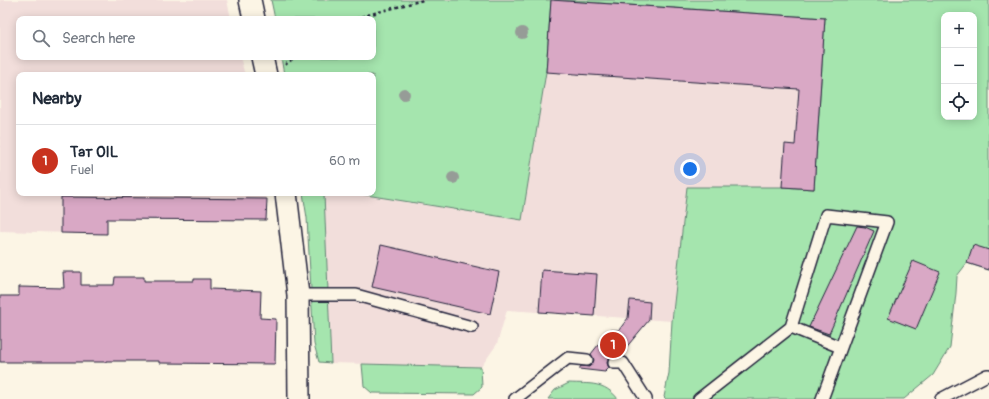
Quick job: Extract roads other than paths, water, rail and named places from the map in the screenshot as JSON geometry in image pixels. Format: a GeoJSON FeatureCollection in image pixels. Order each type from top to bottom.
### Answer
{"type":"FeatureCollection","features":[{"type":"Feature","properties":{"kind":"street"},"geometry":{"type":"LineString","coordinates":[[250,0],[253,16]]}},
{"type":"Feature","properties":{"kind":"street"},"geometry":{"type":"LineString","coordinates":[[263,60],[265,72]]}},
{"type":"Feature","properties":{"kind":"street"},"geometry":{"type":"LineString","coordinates":[[286,196],[298,295],[299,399]]}},
{"type":"Feature","properties":{"kind":"lane"},"geometry":{"type":"LineString","coordinates":[[699,399],[790,327],[826,215],[886,222],[822,399]]}},
{"type":"Feature","properties":{"kind":"lane"},"geometry":{"type":"LineString","coordinates":[[298,295],[356,295],[472,327]]}},
{"type":"Feature","properties":{"kind":"lane"},"geometry":{"type":"LineString","coordinates":[[790,327],[840,347]]}},
{"type":"Feature","properties":{"kind":"lane"},"geometry":{"type":"LineString","coordinates":[[515,399],[568,358],[587,360]]}},
{"type":"Feature","properties":{"kind":"lane"},"geometry":{"type":"LineString","coordinates":[[614,362],[623,363],[646,399]]}},
{"type":"Feature","properties":{"kind":"lane"},"geometry":{"type":"LineString","coordinates":[[941,399],[989,375]]}},
{"type":"Feature","properties":{"kind":"place","name":"Тат OIL"},"geometry":{"type":"Point","coordinates":[613,345]}}]}
